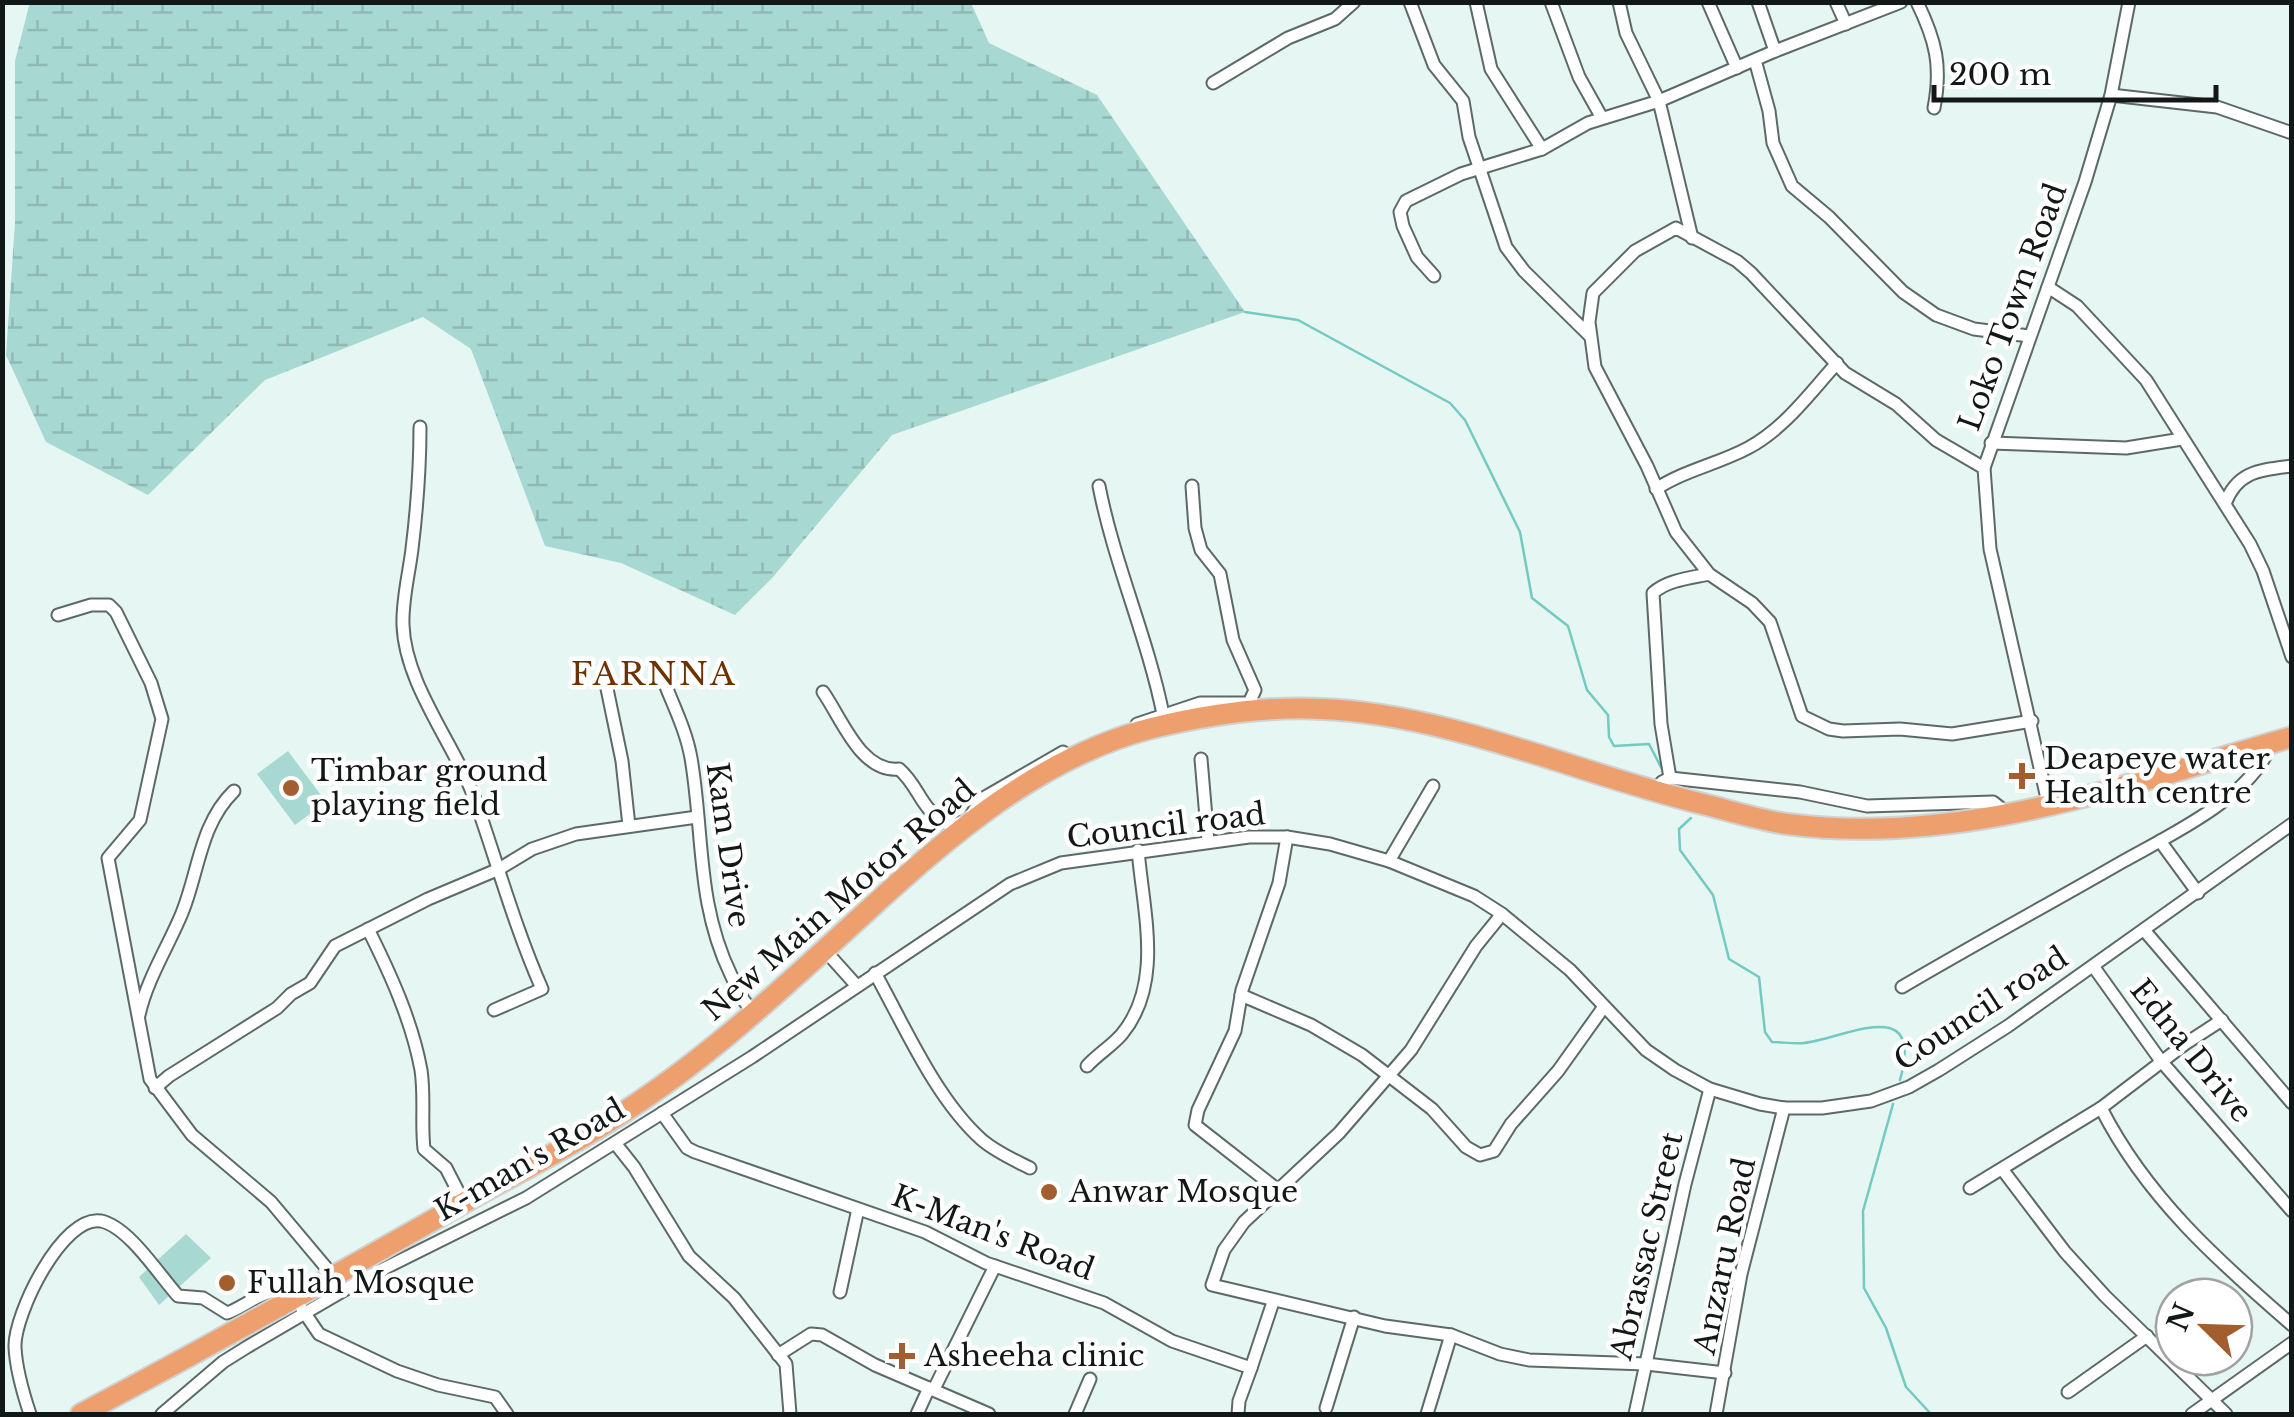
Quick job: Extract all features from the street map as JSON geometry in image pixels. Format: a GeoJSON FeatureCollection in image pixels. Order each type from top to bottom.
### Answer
{"type":"FeatureCollection","features":[{"type":"Feature","properties":{"kind":"highway","name":"New Main Motor Road"},"geometry":{"type":"LineString","coordinates":[[101,1414],[300,1306],[334,1277],[468,1213],[636,1104],[755,1012],[968,822],[1036,777],[1086,752],[1150,728],[1251,707],[1324,708],[1414,722],[1662,785],[1783,823],[1852,829],[1926,828],[2010,817],[2292,738]]}},
{"type":"Feature","properties":{"kind":"highway","name":"New Main Motor Road"},"geometry":{"type":"LineString","coordinates":[[81,1414],[390,1260],[640,1111],[715,1058],[971,830],[1040,784],[1090,760],[1154,738],[1256,719],[1324,718],[1416,732],[1510,756],[1651,800],[1781,831],[1852,837],[1926,837],[2012,824],[2292,746]]}},
{"type":"Feature","properties":{"kind":"street"},"geometry":{"type":"LineString","coordinates":[[1214,83],[1288,38],[1335,19],[1354,2]]}},
{"type":"Feature","properties":{"kind":"street"},"geometry":{"type":"LineString","coordinates":[[1410,2],[1434,64],[1464,100],[1466,128],[1478,168],[1500,234],[1512,257],[1590,336]]}},
{"type":"Feature","properties":{"kind":"street"},"geometry":{"type":"LineString","coordinates":[[1476,2],[1491,69],[1542,149]]}},
{"type":"Feature","properties":{"kind":"street"},"geometry":{"type":"LineString","coordinates":[[1551,2],[1579,77],[1602,118]]}},
{"type":"Feature","properties":{"kind":"street"},"geometry":{"type":"LineString","coordinates":[[1619,2],[1626,33],[1659,102],[1692,238]]}},
{"type":"Feature","properties":{"kind":"street"},"geometry":{"type":"LineString","coordinates":[[1708,2],[1737,68]]}},
{"type":"Feature","properties":{"kind":"street"},"geometry":{"type":"LineString","coordinates":[[1758,2],[1775,50]]}},
{"type":"Feature","properties":{"kind":"street"},"geometry":{"type":"LineString","coordinates":[[1836,2],[1846,24]]}},
{"type":"Feature","properties":{"kind":"street"},"geometry":{"type":"LineString","coordinates":[[1434,276],[1412,248],[1403,226],[1402,206],[1406,200],[1478,168],[1542,149],[1602,118],[1659,102],[1775,50],[1901,2]]}},
{"type":"Feature","properties":{"kind":"street"},"geometry":{"type":"LineString","coordinates":[[1917,2],[1940,74],[1934,108]]}},
{"type":"Feature","properties":{"kind":"street","name":"Loko Town Road"},"geometry":{"type":"LineString","coordinates":[[2048,807],[2032,721],[1990,549],[1984,468],[2085,182],[2110,95],[2129,2]]}},
{"type":"Feature","properties":{"kind":"street"},"geometry":{"type":"LineString","coordinates":[[1755,60],[1773,143],[1792,186],[1829,217],[1903,292],[1936,314],[1974,329],[2029,336]]}},
{"type":"Feature","properties":{"kind":"street"},"geometry":{"type":"LineString","coordinates":[[2110,95],[2217,107],[2292,134]]}},
{"type":"Feature","properties":{"kind":"street"},"geometry":{"type":"LineString","coordinates":[[1984,468],[1936,440],[1896,404],[1845,373],[1737,261],[1676,228],[1635,251],[1593,293],[1590,336],[1595,367],[1676,532],[1709,574],[1752,603],[1770,622],[1800,714],[1816,724],[1842,730],[1900,729],[1952,734],[2032,721]]}},
{"type":"Feature","properties":{"kind":"street"},"geometry":{"type":"LineString","coordinates":[[2048,287],[2077,306],[2146,380],[2263,571],[2292,657]]}},
{"type":"Feature","properties":{"kind":"street"},"geometry":{"type":"LineString","coordinates":[[1656,489],[1760,441],[1781,426],[1837,362]]}},
{"type":"Feature","properties":{"kind":"street"},"geometry":{"type":"LineString","coordinates":[[420,427],[418,491],[403,626],[420,686],[465,776],[499,869],[516,930],[542,988],[494,1010]]}},
{"type":"Feature","properties":{"kind":"street"},"geometry":{"type":"LineString","coordinates":[[1991,442],[2126,448],[2182,438]]}},
{"type":"Feature","properties":{"kind":"street"},"geometry":{"type":"LineString","coordinates":[[2225,504],[2230,491],[2252,470],[2292,466]]}},
{"type":"Feature","properties":{"kind":"street"},"geometry":{"type":"LineString","coordinates":[[1099,486],[1107,528],[1163,714]]}},
{"type":"Feature","properties":{"kind":"street"},"geometry":{"type":"LineString","coordinates":[[823,692],[872,763],[889,770],[899,769],[930,814],[950,825],[968,822],[980,800],[1049,759],[1163,714],[1200,703],[1251,707],[1255,690],[1232,640],[1220,574],[1201,550],[1194,528],[1192,486]]}},
{"type":"Feature","properties":{"kind":"street"},"geometry":{"type":"LineString","coordinates":[[1709,574],[1656,588],[1653,593],[1662,785],[1800,792],[1866,806],[1994,802],[2010,817]]}},
{"type":"Feature","properties":{"kind":"street"},"geometry":{"type":"LineString","coordinates":[[58,614],[90,605],[109,605],[116,612],[151,683],[162,726],[138,824],[110,854],[108,865],[147,1070],[192,1134],[288,1219],[334,1277]]}},
{"type":"Feature","properties":{"kind":"street"},"geometry":{"type":"LineString","coordinates":[[605,678],[622,761],[629,826]]}},
{"type":"Feature","properties":{"kind":"street","name":"Kam Drive"},"geometry":{"type":"LineString","coordinates":[[663,679],[689,748],[699,857],[712,932],[742,1000],[755,1012]]}},
{"type":"Feature","properties":{"kind":"street"},"geometry":{"type":"LineString","coordinates":[[1902,987],[2160,842],[2241,787],[2258,770],[2267,753]]}},
{"type":"Feature","properties":{"kind":"street"},"geometry":{"type":"LineString","coordinates":[[1202,759],[1208,841]]}},
{"type":"Feature","properties":{"kind":"street"},"geometry":{"type":"LineString","coordinates":[[1389,861],[1433,786]]}},
{"type":"Feature","properties":{"kind":"street"},"geometry":{"type":"LineString","coordinates":[[138,1022],[145,995],[188,896],[206,832],[222,803],[234,791]]}},
{"type":"Feature","properties":{"kind":"street"},"geometry":{"type":"LineString","coordinates":[[156,1088],[207,1050],[277,1008],[310,982],[335,946],[368,929],[562,836],[696,817]]}},
{"type":"Feature","properties":{"kind":"street","name":"Council road"},"geometry":{"type":"LineString","coordinates":[[920,943],[1010,884],[1061,863],[1208,841],[1287,837],[1330,844],[1389,861],[1460,890],[1502,914],[1570,970],[1656,1058],[1710,1089],[1784,1108],[1847,1106],[1909,1086],[2008,1026],[2292,824]]}},
{"type":"Feature","properties":{"kind":"street"},"geometry":{"type":"LineString","coordinates":[[1278,1190],[1194,1126],[1234,1031],[1241,995],[1279,883],[1287,837]]}},
{"type":"Feature","properties":{"kind":"street"},"geometry":{"type":"LineString","coordinates":[[2160,842],[2198,893]]}},
{"type":"Feature","properties":{"kind":"street"},"geometry":{"type":"LineString","coordinates":[[1087,1066],[1122,1035],[1143,1000],[1150,972],[1138,850]]}},
{"type":"Feature","properties":{"kind":"street"},"geometry":{"type":"LineString","coordinates":[[1502,914],[1476,946],[1411,1050],[1390,1076],[1340,1134],[1244,1222],[1224,1250],[1212,1285],[1385,1326],[1451,1335],[1500,1354],[1529,1360],[1646,1364],[1725,1373]]}},
{"type":"Feature","properties":{"kind":"street"},"geometry":{"type":"LineString","coordinates":[[368,929],[388,967],[414,1040],[421,1071],[424,1149],[446,1168],[468,1213]]}},
{"type":"Feature","properties":{"kind":"street"},"geometry":{"type":"LineString","coordinates":[[2144,930],[2292,1103]]}},
{"type":"Feature","properties":{"kind":"street","name":"K-man's Road"},"geometry":{"type":"LineString","coordinates":[[468,1213],[526,1198],[752,1057],[920,943]]}},
{"type":"Feature","properties":{"kind":"street"},"geometry":{"type":"LineString","coordinates":[[830,956],[856,986]]}},
{"type":"Feature","properties":{"kind":"street","name":"Edna Drive"},"geometry":{"type":"LineString","coordinates":[[2093,966],[2161,1061],[2292,1211]]}},
{"type":"Feature","properties":{"kind":"street"},"geometry":{"type":"LineString","coordinates":[[875,974],[965,1123],[994,1149],[1030,1168]]}},
{"type":"Feature","properties":{"kind":"street"},"geometry":{"type":"LineString","coordinates":[[1241,995],[1311,1026],[1362,1055],[1432,1109],[1466,1147],[1480,1156],[1494,1151],[1511,1124],[1558,1072],[1603,1008]]}},
{"type":"Feature","properties":{"kind":"street"},"geometry":{"type":"LineString","coordinates":[[1970,1188],[2101,1108],[2222,1020]]}},
{"type":"Feature","properties":{"kind":"street","name":"Abrassac Street"},"geometry":{"type":"LineString","coordinates":[[1635,1414],[1710,1089]]}},
{"type":"Feature","properties":{"kind":"street","name":"Anzaru Road"},"geometry":{"type":"LineString","coordinates":[[1716,1414],[1742,1274],[1784,1108]]}},
{"type":"Feature","properties":{"kind":"street"},"geometry":{"type":"LineString","coordinates":[[2101,1108],[2142,1176],[2177,1219],[2232,1275],[2292,1325]]}},
{"type":"Feature","properties":{"kind":"street","name":"K-Man's Road"},"geometry":{"type":"LineString","coordinates":[[662,1113],[687,1148],[925,1232],[995,1266],[1078,1292],[1172,1341],[1251,1368]]}},
{"type":"Feature","properties":{"kind":"street"},"geometry":{"type":"LineString","coordinates":[[615,1142],[689,1256],[734,1298],[778,1355],[787,1373],[790,1414]]}},
{"type":"Feature","properties":{"kind":"street"},"geometry":{"type":"LineString","coordinates":[[2002,1168],[2066,1252],[2226,1414]]}},
{"type":"Feature","properties":{"kind":"street"},"geometry":{"type":"LineString","coordinates":[[840,1292],[858,1208]]}},
{"type":"Feature","properties":{"kind":"street"},"geometry":{"type":"LineString","coordinates":[[30,1414],[20,1384],[15,1346],[18,1318],[42,1272],[67,1239],[86,1222],[98,1220],[113,1226],[134,1244],[178,1296],[202,1298],[227,1313],[274,1290],[284,1290],[319,1334],[396,1371],[438,1386],[495,1397],[507,1414]]}},
{"type":"Feature","properties":{"kind":"street"},"geometry":{"type":"LineString","coordinates":[[917,1414],[995,1266]]}},
{"type":"Feature","properties":{"kind":"street"},"geometry":{"type":"LineString","coordinates":[[1238,1414],[1274,1302]]}},
{"type":"Feature","properties":{"kind":"street"},"geometry":{"type":"LineString","coordinates":[[162,1414],[300,1306]]}},
{"type":"Feature","properties":{"kind":"street"},"geometry":{"type":"LineString","coordinates":[[1326,1408],[1354,1317]]}},
{"type":"Feature","properties":{"kind":"street"},"geometry":{"type":"LineString","coordinates":[[778,1355],[816,1333],[875,1365],[989,1414]]}},
{"type":"Feature","properties":{"kind":"street"},"geometry":{"type":"LineString","coordinates":[[1428,1414],[1451,1335]]}},
{"type":"Feature","properties":{"kind":"street"},"geometry":{"type":"LineString","coordinates":[[2068,1392],[2147,1336]]}},
{"type":"Feature","properties":{"kind":"street"},"geometry":{"type":"LineString","coordinates":[[2192,1414],[2292,1343]]}},
{"type":"Feature","properties":{"kind":"street"},"geometry":{"type":"LineString","coordinates":[[1074,1414],[1090,1379]]}},
{"type":"Feature","properties":{"kind":"green space"},"geometry":{"type":"Polygon","coordinates":[[[30,2],[971,3],[989,43],[1097,95],[1245,312],[892,435],[773,577],[735,615],[621,563],[545,546],[471,349],[423,317],[265,380],[148,495],[46,442],[6,355],[15,223],[15,61],[30,2]]]}},
{"type":"Feature","properties":{"kind":"green space","name":"Timbar ground playing field"},"geometry":{"type":"Polygon","coordinates":[[[288,751],[326,802],[295,825],[257,774],[288,751]]]}},
{"type":"Feature","properties":{"kind":"green space"},"geometry":{"type":"Polygon","coordinates":[[[186,1234],[211,1258],[159,1305],[139,1277],[186,1234]]]}},
{"type":"Feature","properties":{"kind":"waterway"},"geometry":{"type":"LineString","coordinates":[[1245,312],[1298,320],[1450,403],[1465,420],[1520,532],[1532,598],[1568,626],[1587,690],[1608,715],[1609,737],[1614,746],[1649,744],[1663,771]]}},
{"type":"Feature","properties":{"kind":"waterway"},"geometry":{"type":"LineString","coordinates":[[1691,818],[1679,829],[1680,850],[1713,895],[1729,959],[1759,977],[1765,1032],[1772,1042],[1804,1043],[1876,1027],[1891,1029],[1901,1037],[1905,1053],[1900,1080]]}},
{"type":"Feature","properties":{"kind":"waterway"},"geometry":{"type":"LineString","coordinates":[[1893,1104],[1863,1211],[1864,1288],[1886,1328],[1906,1387],[1931,1414]]}},
{"type":"Feature","properties":{"kind":"place","name":"Deapeye water Health centre"},"geometry":{"type":"Point","coordinates":[2022,776]}},
{"type":"Feature","properties":{"kind":"place","name":"Timbar ground playing field"},"geometry":{"type":"Point","coordinates":[291,788]}},
{"type":"Feature","properties":{"kind":"place","name":"Anwar Mosque"},"geometry":{"type":"Point","coordinates":[1049,1192]}},
{"type":"Feature","properties":{"kind":"place","name":"Fullah Mosque"},"geometry":{"type":"Point","coordinates":[227,1283]}},
{"type":"Feature","properties":{"kind":"place","name":"Asheeha clinic"},"geometry":{"type":"Point","coordinates":[902,1356]}},
{"type":"Feature","properties":{"kind":"district","name":"FARNNA"},"geometry":{"type":"Point","coordinates":[654,674]}}]}
